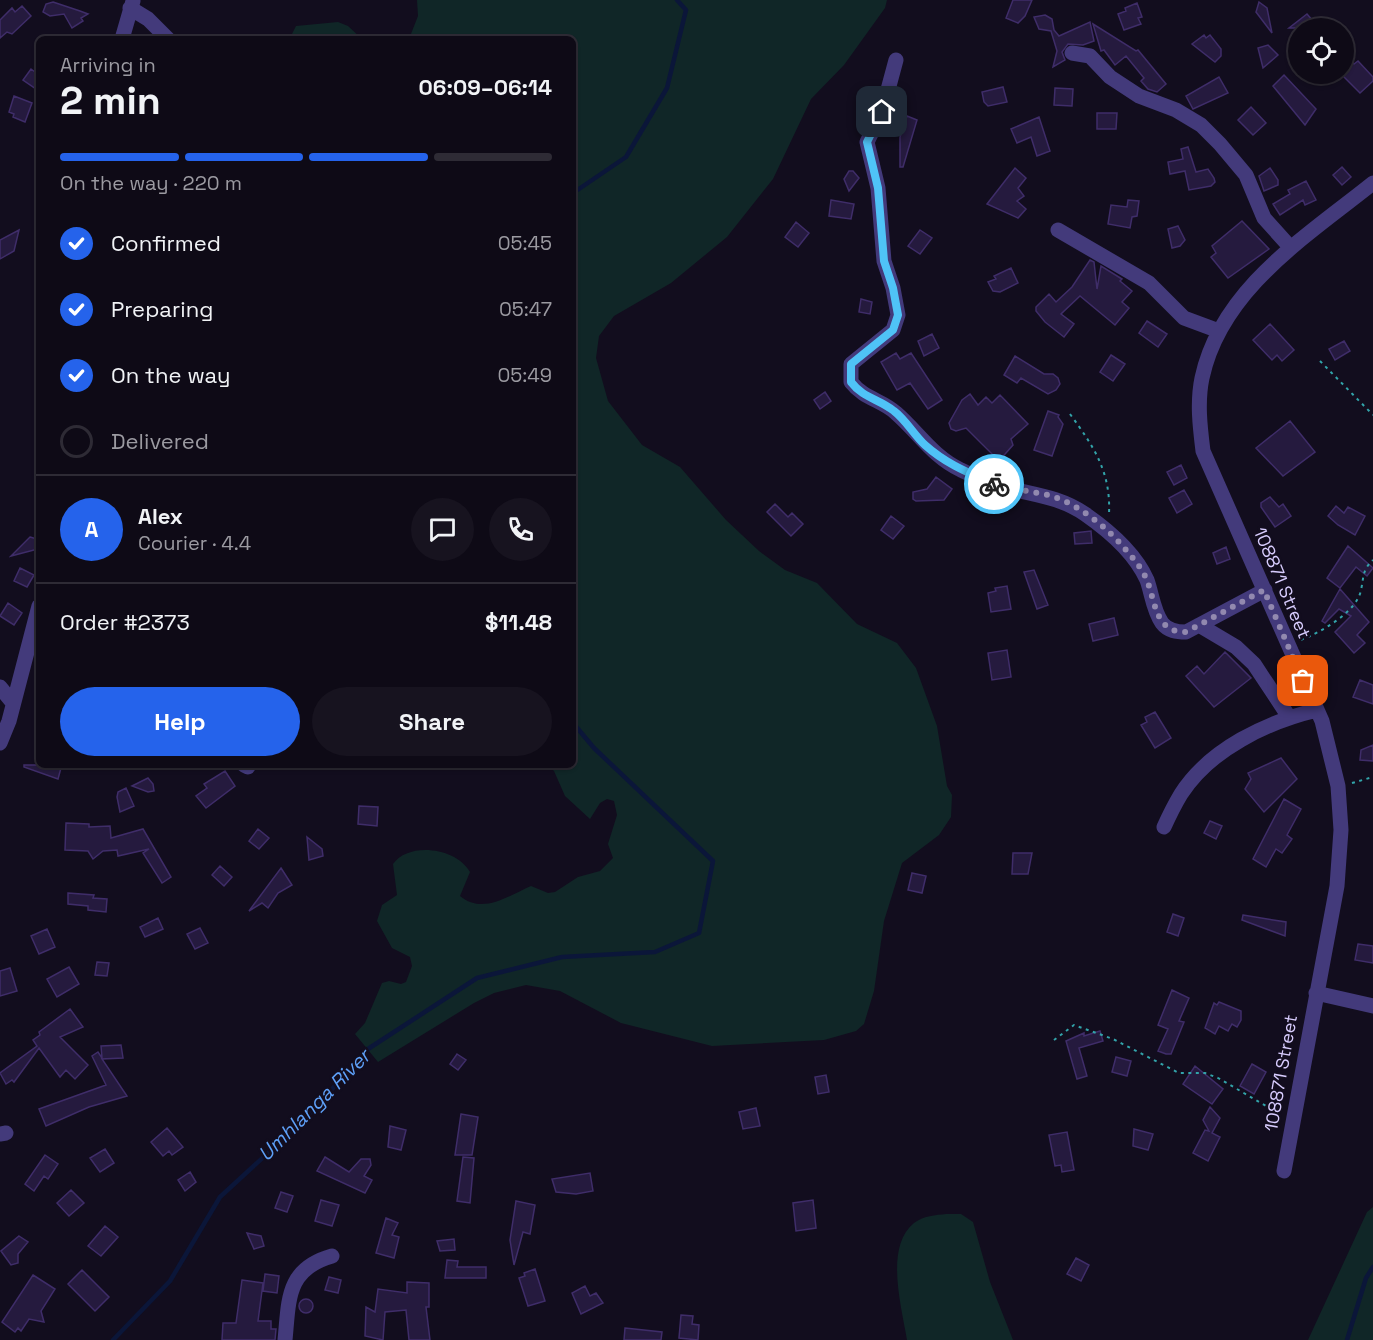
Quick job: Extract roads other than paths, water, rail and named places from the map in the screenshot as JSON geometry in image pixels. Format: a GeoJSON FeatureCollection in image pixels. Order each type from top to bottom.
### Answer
{"type":"FeatureCollection","features":[{"type":"Feature","properties":{"kind":"street"},"geometry":{"type":"LineString","coordinates":[[123,36],[132,4],[165,36]]}},
{"type":"Feature","properties":{"kind":"street"},"geometry":{"type":"LineString","coordinates":[[1072,53],[1090,57],[1110,77],[1140,96],[1176,110],[1201,125],[1246,175],[1264,218],[1291,248]]}},
{"type":"Feature","properties":{"kind":"street"},"geometry":{"type":"LineString","coordinates":[[896,60],[882,112],[867,142],[878,188],[884,261],[893,288],[898,315],[893,330],[851,364],[851,382],[862,394],[895,412],[923,443],[959,470],[1008,488],[1048,495],[1066,502],[1108,532],[1139,566],[1163,624],[1179,632],[1186,632],[1264,590]]}},
{"type":"Feature","properties":{"kind":"street","name":"108871 Street"},"geometry":{"type":"LineString","coordinates":[[1284,1171],[1337,886],[1341,830],[1338,786],[1317,710],[1286,646],[1203,451],[1199,419],[1202,380],[1219,331],[1237,302],[1291,248],[1373,183]]}},
{"type":"Feature","properties":{"kind":"street"},"geometry":{"type":"LineString","coordinates":[[1058,230],[1149,283],[1184,318],[1219,331]]}},
{"type":"Feature","properties":{"kind":"street"},"geometry":{"type":"LineString","coordinates":[[1199,625],[1236,647],[1254,664],[1289,717]]}},
{"type":"Feature","properties":{"kind":"street"},"geometry":{"type":"LineString","coordinates":[[0,742],[33,649],[36,628]]}},
{"type":"Feature","properties":{"kind":"street"},"geometry":{"type":"LineString","coordinates":[[0,687],[13,703]]}},
{"type":"Feature","properties":{"kind":"street"},"geometry":{"type":"LineString","coordinates":[[1164,826],[1182,792],[1199,773],[1228,749],[1269,725],[1317,710]]}},
{"type":"Feature","properties":{"kind":"street"},"geometry":{"type":"LineString","coordinates":[[1316,993],[1373,1006]]}},
{"type":"Feature","properties":{"kind":"street"},"geometry":{"type":"LineString","coordinates":[[285,1340],[294,1281],[300,1273],[322,1259],[332,1256]]}},
{"type":"Feature","properties":{"kind":"waterway","name":"Umhlanga River"},"geometry":{"type":"LineString","coordinates":[[576,191],[626,157],[667,88],[686,10],[677,0]]}},
{"type":"Feature","properties":{"kind":"waterway","name":"Umhlanga River"},"geometry":{"type":"LineString","coordinates":[[113,1340],[170,1281],[220,1197],[307,1117],[368,1049],[477,978],[562,957],[655,952],[699,933],[713,861],[594,748],[576,727]]}},
{"type":"Feature","properties":{"kind":"waterway"},"geometry":{"type":"LineString","coordinates":[[1347,1340],[1366,1278],[1373,1267]]}}]}
